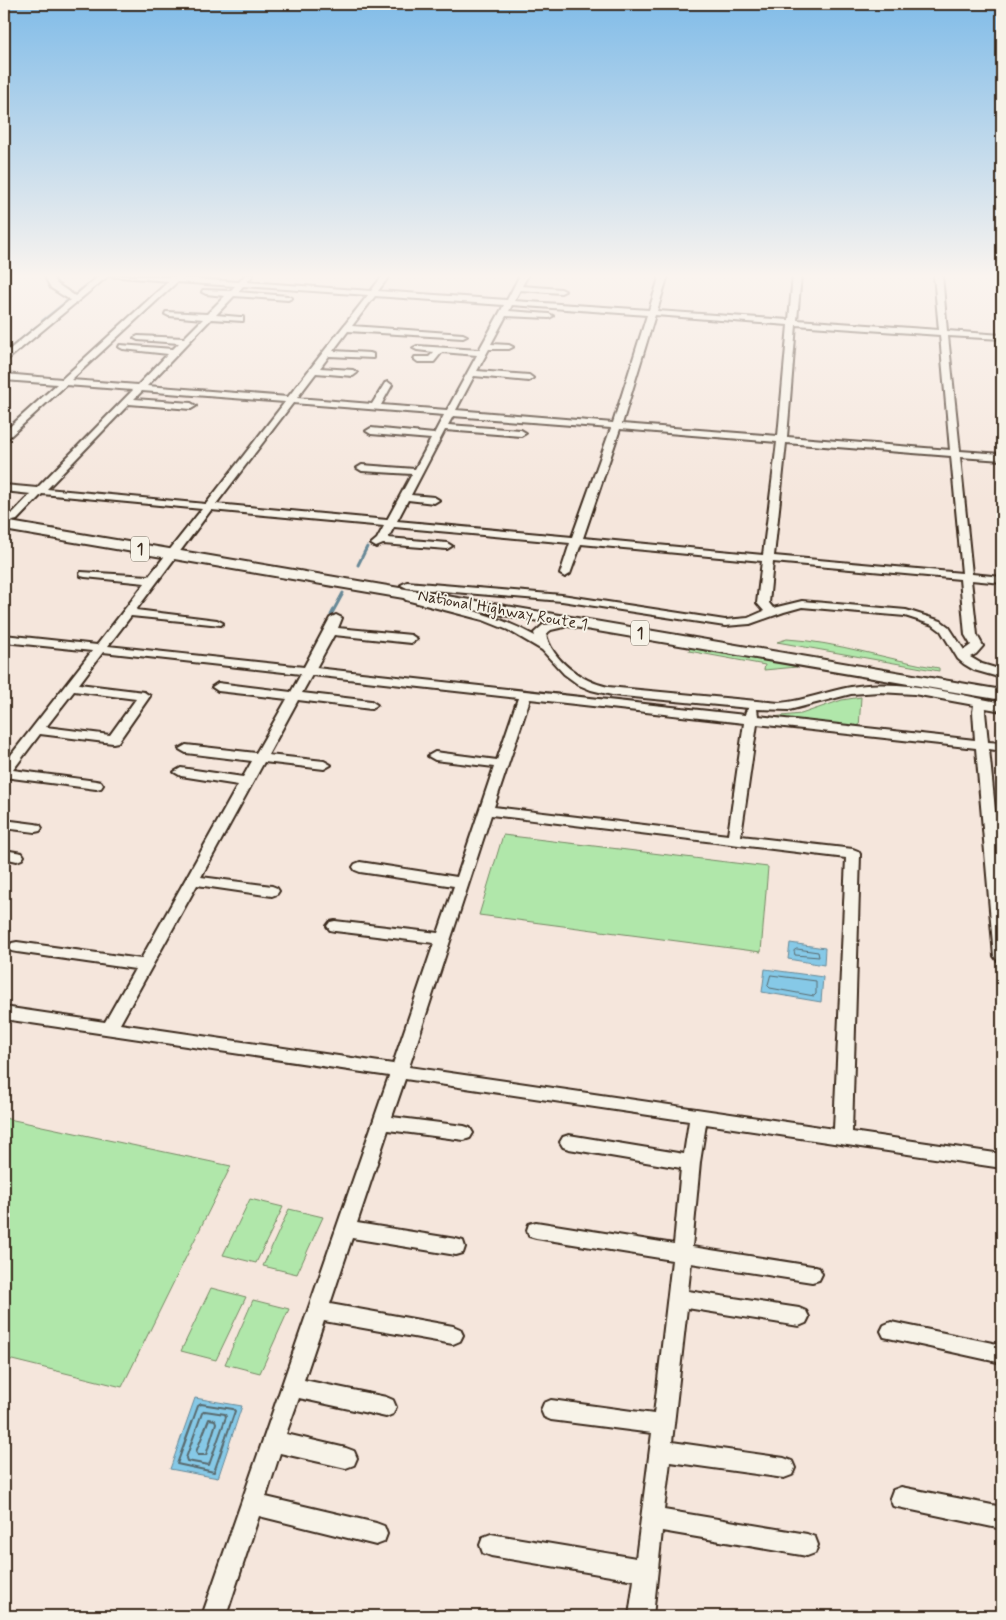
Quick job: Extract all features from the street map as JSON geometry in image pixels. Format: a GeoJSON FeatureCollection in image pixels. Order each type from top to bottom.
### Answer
{"type":"FeatureCollection","features":[{"type":"Feature","properties":{"kind":"highway","name":"National Highway Route 1"},"geometry":{"type":"LineString","coordinates":[[6,522],[408,591],[548,608],[1002,685]]}},
{"type":"Feature","properties":{"kind":"highway","name":"National Highway Route 1"},"geometry":{"type":"LineString","coordinates":[[175,550],[277,573],[342,581],[1002,695]]}},
{"type":"Feature","properties":{"kind":"street"},"geometry":{"type":"LineString","coordinates":[[4,437],[98,351]]}},
{"type":"Feature","properties":{"kind":"street"},"geometry":{"type":"LineString","coordinates":[[161,351],[176,352]]}},
{"type":"Feature","properties":{"kind":"street"},"geometry":{"type":"LineString","coordinates":[[96,785],[4,773],[330,351]]}},
{"type":"Feature","properties":{"kind":"street"},"geometry":{"type":"LineString","coordinates":[[418,359],[431,360],[439,351]]}},
{"type":"Feature","properties":{"kind":"street"},"geometry":{"type":"LineString","coordinates":[[447,546],[379,543],[483,351]]}},
{"type":"Feature","properties":{"kind":"street"},"geometry":{"type":"LineString","coordinates":[[565,574],[616,426],[639,351]]}},
{"type":"Feature","properties":{"kind":"street"},"geometry":{"type":"LineString","coordinates":[[771,613],[763,603],[791,351]]}},
{"type":"Feature","properties":{"kind":"street"},"geometry":{"type":"LineString","coordinates":[[946,351],[957,453],[971,634],[977,646],[962,656]]}},
{"type":"Feature","properties":{"kind":"street"},"geometry":{"type":"LineString","coordinates":[[6,522],[40,491],[176,352]]}},
{"type":"Feature","properties":{"kind":"street"},"geometry":{"type":"LineString","coordinates":[[328,353],[370,356]]}},
{"type":"Feature","properties":{"kind":"street"},"geometry":{"type":"LineString","coordinates":[[314,370],[353,374]]}},
{"type":"Feature","properties":{"kind":"street"},"geometry":{"type":"LineString","coordinates":[[472,373],[529,378]]}},
{"type":"Feature","properties":{"kind":"street"},"geometry":{"type":"LineString","coordinates":[[4,377],[1002,457]]}},
{"type":"Feature","properties":{"kind":"street"},"geometry":{"type":"LineString","coordinates":[[375,407],[388,385]]}},
{"type":"Feature","properties":{"kind":"street"},"geometry":{"type":"LineString","coordinates":[[128,400],[191,406]]}},
{"type":"Feature","properties":{"kind":"street"},"geometry":{"type":"LineString","coordinates":[[443,427],[521,434]]}},
{"type":"Feature","properties":{"kind":"street"},"geometry":{"type":"LineString","coordinates":[[371,431],[438,437]]}},
{"type":"Feature","properties":{"kind":"street"},"geometry":{"type":"LineString","coordinates":[[362,468],[418,472]]}},
{"type":"Feature","properties":{"kind":"street"},"geometry":{"type":"LineString","coordinates":[[4,488],[1002,580]]}},
{"type":"Feature","properties":{"kind":"street"},"geometry":{"type":"LineString","coordinates":[[405,497],[434,500]]}},
{"type":"Feature","properties":{"kind":"street"},"geometry":{"type":"LineString","coordinates":[[277,573],[408,591],[560,625],[626,636],[715,646]]}},
{"type":"Feature","properties":{"kind":"street"},"geometry":{"type":"LineString","coordinates":[[85,574],[152,580]]}},
{"type":"Feature","properties":{"kind":"street"},"geometry":{"type":"LineString","coordinates":[[408,591],[579,600],[725,623],[750,622],[791,605],[809,603],[917,615],[945,629],[962,656],[978,667],[1002,674]]}},
{"type":"Feature","properties":{"kind":"street"},"geometry":{"type":"LineString","coordinates":[[408,591],[512,628],[545,647]]}},
{"type":"Feature","properties":{"kind":"street"},"geometry":{"type":"LineString","coordinates":[[548,608],[547,603],[553,600],[579,600]]}},
{"type":"Feature","properties":{"kind":"street"},"geometry":{"type":"LineString","coordinates":[[128,612],[217,623]]}},
{"type":"Feature","properties":{"kind":"street"},"geometry":{"type":"LineString","coordinates":[[110,1028],[260,759],[336,618]]}},
{"type":"Feature","properties":{"kind":"street"},"geometry":{"type":"LineString","coordinates":[[560,625],[547,628],[540,633],[540,640],[579,680],[599,689],[1002,747]]}},
{"type":"Feature","properties":{"kind":"street"},"geometry":{"type":"LineString","coordinates":[[330,631],[412,639]]}},
{"type":"Feature","properties":{"kind":"street"},"geometry":{"type":"LineString","coordinates":[[4,638],[524,694],[752,712],[788,707],[859,689],[876,688],[912,690],[1002,707]]}},
{"type":"Feature","properties":{"kind":"street"},"geometry":{"type":"LineString","coordinates":[[37,730],[113,739],[144,696],[72,687]]}},
{"type":"Feature","properties":{"kind":"street"},"geometry":{"type":"LineString","coordinates":[[218,687],[371,705]]}},
{"type":"Feature","properties":{"kind":"street"},"geometry":{"type":"LineString","coordinates":[[214,1616],[382,1122],[524,694]]}},
{"type":"Feature","properties":{"kind":"street"},"geometry":{"type":"LineString","coordinates":[[980,703],[979,712],[1002,956]]}},
{"type":"Feature","properties":{"kind":"street"},"geometry":{"type":"LineString","coordinates":[[734,839],[752,712]]}},
{"type":"Feature","properties":{"kind":"street"},"geometry":{"type":"LineString","coordinates":[[186,749],[324,765]]}},
{"type":"Feature","properties":{"kind":"street"},"geometry":{"type":"LineString","coordinates":[[435,756],[500,764]]}},
{"type":"Feature","properties":{"kind":"street"},"geometry":{"type":"LineString","coordinates":[[182,772],[247,782]]}},
{"type":"Feature","properties":{"kind":"street"},"geometry":{"type":"LineString","coordinates":[[485,810],[853,854],[843,1136]]}},
{"type":"Feature","properties":{"kind":"street"},"geometry":{"type":"LineString","coordinates":[[4,824],[35,828]]}},
{"type":"Feature","properties":{"kind":"street"},"geometry":{"type":"LineString","coordinates":[[360,866],[461,882]]}},
{"type":"Feature","properties":{"kind":"street"},"geometry":{"type":"LineString","coordinates":[[192,880],[272,891]]}},
{"type":"Feature","properties":{"kind":"street"},"geometry":{"type":"LineString","coordinates":[[335,926],[443,939]]}},
{"type":"Feature","properties":{"kind":"street"},"geometry":{"type":"LineString","coordinates":[[18,947],[146,965]]}},
{"type":"Feature","properties":{"kind":"street"},"geometry":{"type":"LineString","coordinates":[[4,1013],[1002,1161]]}},
{"type":"Feature","properties":{"kind":"street"},"geometry":{"type":"LineString","coordinates":[[642,1616],[678,1298],[691,1162],[699,1116]]}},
{"type":"Feature","properties":{"kind":"street"},"geometry":{"type":"LineString","coordinates":[[382,1122],[464,1134]]}},
{"type":"Feature","properties":{"kind":"street"},"geometry":{"type":"LineString","coordinates":[[569,1142],[691,1162]]}},
{"type":"Feature","properties":{"kind":"street"},"geometry":{"type":"LineString","coordinates":[[346,1229],[456,1247]]}},
{"type":"Feature","properties":{"kind":"street"},"geometry":{"type":"LineString","coordinates":[[536,1230],[812,1274]]}},
{"type":"Feature","properties":{"kind":"street"},"geometry":{"type":"LineString","coordinates":[[678,1298],[799,1318]]}},
{"type":"Feature","properties":{"kind":"street"},"geometry":{"type":"LineString","coordinates":[[318,1312],[453,1335]]}},
{"type":"Feature","properties":{"kind":"street"},"geometry":{"type":"LineString","coordinates":[[891,1331],[1002,1354]]}},
{"type":"Feature","properties":{"kind":"street"},"geometry":{"type":"LineString","coordinates":[[292,1387],[386,1408]]}},
{"type":"Feature","properties":{"kind":"street"},"geometry":{"type":"LineString","coordinates":[[551,1410],[663,1425]]}},
{"type":"Feature","properties":{"kind":"street"},"geometry":{"type":"LineString","coordinates":[[273,1441],[346,1458]]}},
{"type":"Feature","properties":{"kind":"street"},"geometry":{"type":"LineString","coordinates":[[660,1450],[784,1468]]}},
{"type":"Feature","properties":{"kind":"street"},"geometry":{"type":"LineString","coordinates":[[901,1498],[1002,1518]]}},
{"type":"Feature","properties":{"kind":"street"},"geometry":{"type":"LineString","coordinates":[[252,1504],[376,1534]]}},
{"type":"Feature","properties":{"kind":"street"},"geometry":{"type":"LineString","coordinates":[[653,1519],[807,1546]]}},
{"type":"Feature","properties":{"kind":"street"},"geometry":{"type":"LineString","coordinates":[[491,1546],[647,1571]]}},
{"type":"Feature","properties":{"kind":"green space"},"geometry":{"type":"Polygon","coordinates":[[[787,639],[844,647],[939,668],[939,671],[777,642],[787,639]]]}},
{"type":"Feature","properties":{"kind":"green space"},"geometry":{"type":"Polygon","coordinates":[[[690,648],[797,667],[764,670],[765,665],[689,651],[690,648]]]}},
{"type":"Feature","properties":{"kind":"green space"},"geometry":{"type":"Polygon","coordinates":[[[861,697],[859,728],[772,717],[801,714],[842,700],[861,697]]]}},
{"type":"Feature","properties":{"kind":"green space"},"geometry":{"type":"Polygon","coordinates":[[[503,835],[768,867],[761,952],[479,915],[503,835]]]}},
{"type":"Feature","properties":{"kind":"green space"},"geometry":{"type":"Polygon","coordinates":[[[4,1118],[231,1166],[122,1387],[4,1358],[4,1118]]]}},
{"type":"Feature","properties":{"kind":"green space"},"geometry":{"type":"Polygon","coordinates":[[[250,1199],[283,1207],[256,1263],[223,1255],[250,1199]]]}},
{"type":"Feature","properties":{"kind":"green space"},"geometry":{"type":"Polygon","coordinates":[[[289,1209],[323,1217],[297,1274],[263,1266],[289,1209]]]}},
{"type":"Feature","properties":{"kind":"green space"},"geometry":{"type":"Polygon","coordinates":[[[211,1288],[246,1297],[216,1360],[181,1351],[211,1288]]]}},
{"type":"Feature","properties":{"kind":"green space"},"geometry":{"type":"Polygon","coordinates":[[[253,1300],[289,1309],[260,1373],[225,1364],[253,1300]]]}},
{"type":"Feature","properties":{"kind":"water"},"geometry":{"type":"Polygon","coordinates":[[[790,943],[825,948],[824,965],[788,959],[790,943]]]}},
{"type":"Feature","properties":{"kind":"water"},"geometry":{"type":"Polygon","coordinates":[[[765,969],[823,977],[821,1002],[762,992],[765,969]]]}},
{"type":"Feature","properties":{"kind":"water"},"geometry":{"type":"Polygon","coordinates":[[[195,1398],[242,1406],[218,1478],[170,1469],[195,1398]]]}},
{"type":"Feature","properties":{"kind":"waterway"},"geometry":{"type":"LineString","coordinates":[[358,565],[367,547]]}},
{"type":"Feature","properties":{"kind":"waterway"},"geometry":{"type":"LineString","coordinates":[[331,615],[343,593]]}}]}
